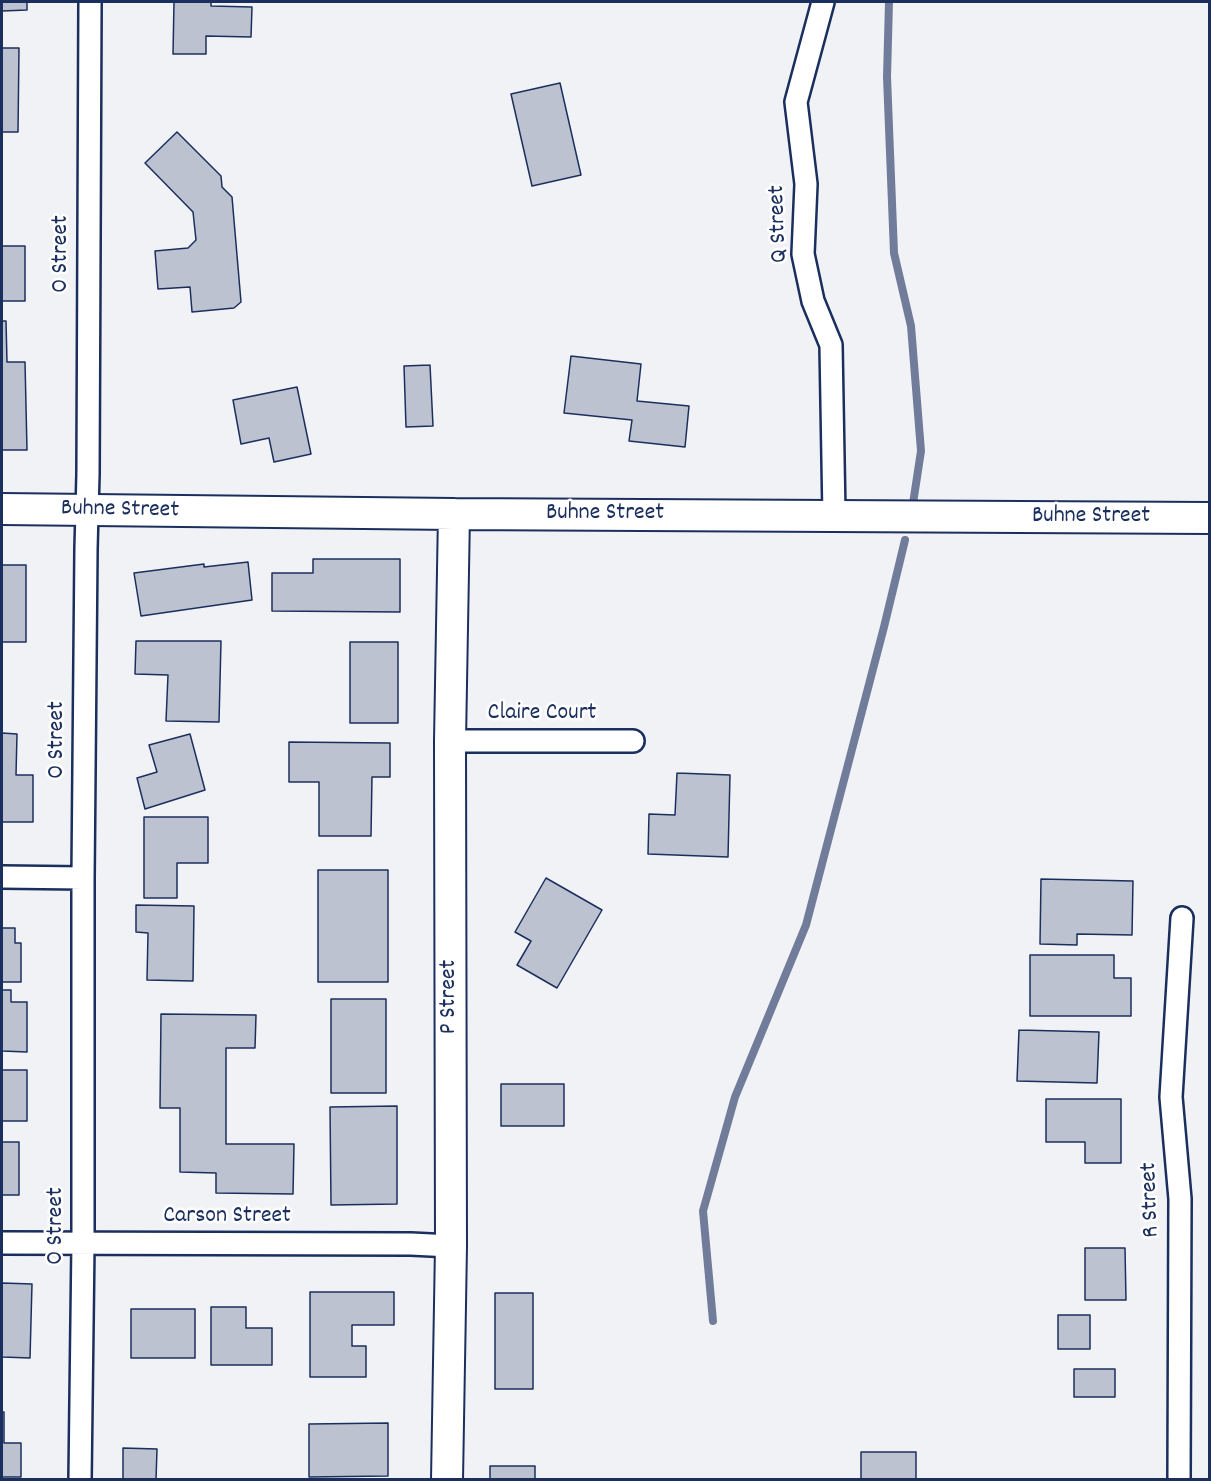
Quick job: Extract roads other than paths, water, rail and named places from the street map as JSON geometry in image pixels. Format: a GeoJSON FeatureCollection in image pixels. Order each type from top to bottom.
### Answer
{"type":"FeatureCollection","features":[{"type":"Feature","properties":{"kind":"street","name":"O Street"},"geometry":{"type":"LineString","coordinates":[[80,1479],[84,1243],[90,2]]}},
{"type":"Feature","properties":{"kind":"street","name":"Q Street"},"geometry":{"type":"LineString","coordinates":[[823,2],[796,102],[806,184],[803,254],[813,301],[831,345],[834,516]]}},
{"type":"Feature","properties":{"kind":"street","name":"Buhne Street"},"geometry":{"type":"LineString","coordinates":[[2,509],[1209,518]]}},
{"type":"Feature","properties":{"kind":"street","name":"P Street"},"geometry":{"type":"LineString","coordinates":[[447,1479],[452,1246],[450,741],[454,514]]}},
{"type":"Feature","properties":{"kind":"street","name":"Claire Court"},"geometry":{"type":"LineString","coordinates":[[450,741],[633,741]]}},
{"type":"Feature","properties":{"kind":"street"},"geometry":{"type":"LineString","coordinates":[[2,878],[84,878]]}},
{"type":"Feature","properties":{"kind":"street","name":"R Street"},"geometry":{"type":"LineString","coordinates":[[1179,1479],[1180,1198],[1171,1097],[1182,918]]}},
{"type":"Feature","properties":{"kind":"street","name":"Carson Street"},"geometry":{"type":"LineString","coordinates":[[2,1243],[452,1246]]}},
{"type":"Feature","properties":{"kind":"waterway"},"geometry":{"type":"LineString","coordinates":[[889,2],[887,77],[894,253],[911,326],[921,451],[912,510]]}},
{"type":"Feature","properties":{"kind":"waterway"},"geometry":{"type":"LineString","coordinates":[[713,1321],[703,1211],[735,1097],[806,925],[905,540]]}}]}
